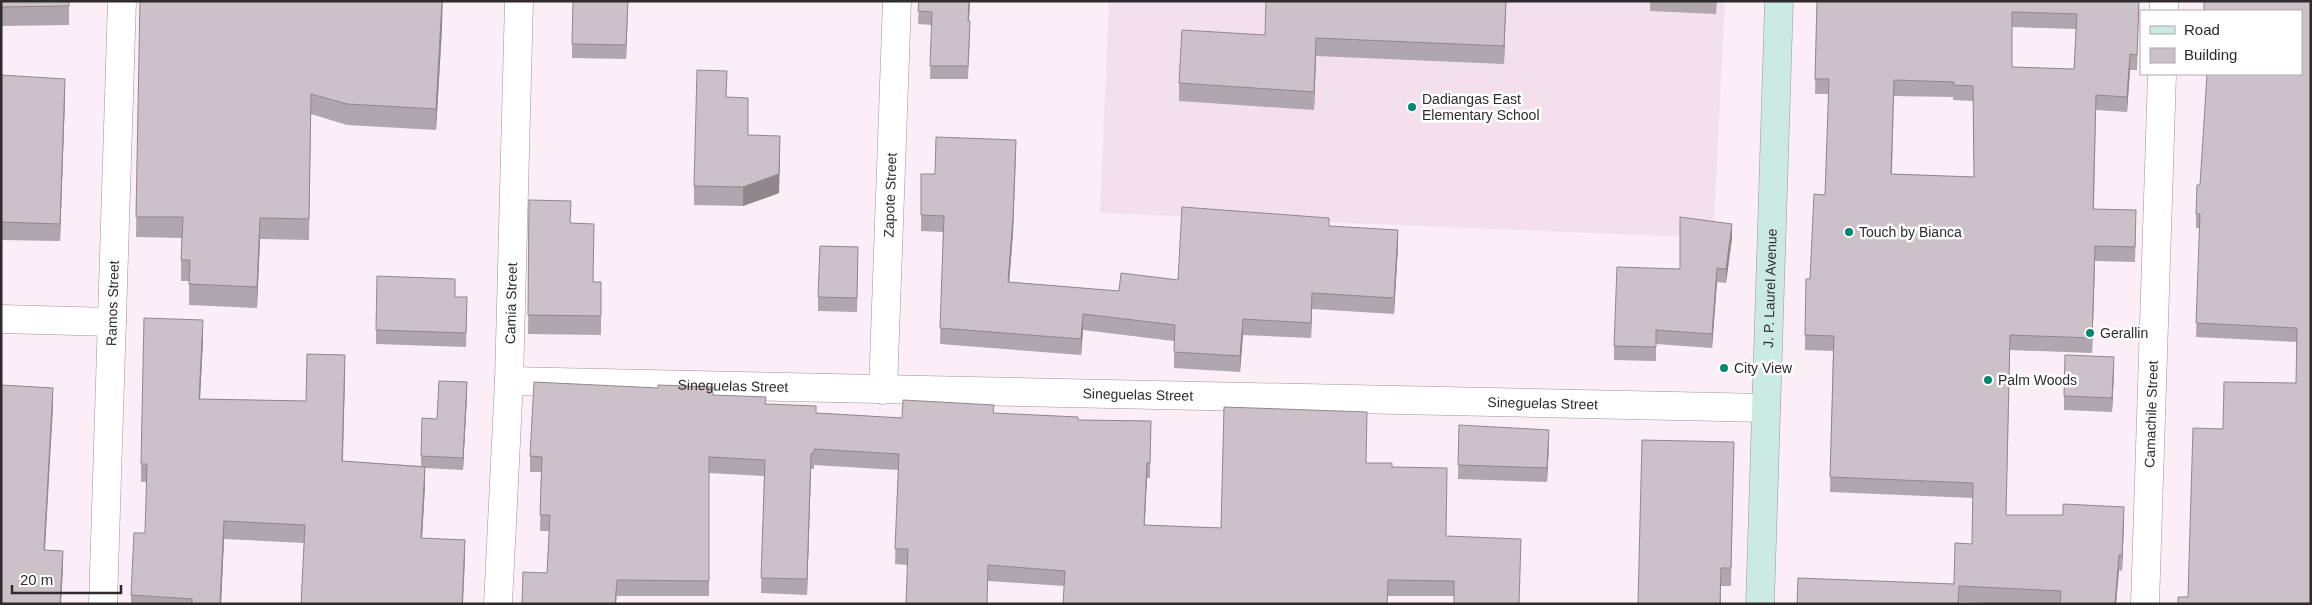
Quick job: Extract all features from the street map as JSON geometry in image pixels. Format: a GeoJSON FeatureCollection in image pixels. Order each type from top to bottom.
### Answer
{"type":"FeatureCollection","features":[{"type":"Feature","properties":{"kind":"street","name":"Ramos Street"},"geometry":{"type":"LineString","coordinates":[[103,604],[122,1]]}},
{"type":"Feature","properties":{"kind":"street","name":"Camia Street"},"geometry":{"type":"LineString","coordinates":[[498,604],[508,381],[519,1]]}},
{"type":"Feature","properties":{"kind":"street","name":"Zapote Street"},"geometry":{"type":"LineString","coordinates":[[883,390],[897,1]]}},
{"type":"Feature","properties":{"kind":"street","name":"J. P. Laurel Avenue"},"geometry":{"type":"LineString","coordinates":[[1760,604],[1779,1]]}},
{"type":"Feature","properties":{"kind":"street","name":"Camachile Street"},"geometry":{"type":"LineString","coordinates":[[2144,604],[2162,75]]}},
{"type":"Feature","properties":{"kind":"street"},"geometry":{"type":"LineString","coordinates":[[1,319],[112,322]]}},
{"type":"Feature","properties":{"kind":"street","name":"Sineguelas Street"},"geometry":{"type":"LineString","coordinates":[[508,381],[1766,408]]}},
{"type":"Feature","properties":{"kind":"shaded area","name":"Dadiangas East Elementary School"},"geometry":{"type":"Polygon","coordinates":[[[1109,1],[1725,1],[1713,238],[1100,213],[1109,1]]]}},
{"type":"Feature","properties":{"kind":"building"},"geometry":{"type":"Polygon","coordinates":[[[1,1],[69,1],[69,6],[1,7],[1,1]]]}},
{"type":"Feature","properties":{"kind":"building"},"geometry":{"type":"Polygon","coordinates":[[[140,1],[442,1],[436,109],[347,104],[311,94],[309,219],[260,218],[257,287],[189,284],[190,260],[181,260],[183,217],[136,217],[140,1]]]}},
{"type":"Feature","properties":{"kind":"building"},"geometry":{"type":"Polygon","coordinates":[[[573,1],[628,1],[626,45],[572,44],[573,1]]]}},
{"type":"Feature","properties":{"kind":"building"},"geometry":{"type":"Polygon","coordinates":[[[919,1],[969,1],[968,66],[930,66],[932,12],[918,11],[919,1]]]}},
{"type":"Feature","properties":{"kind":"building"},"geometry":{"type":"Polygon","coordinates":[[[1266,1],[1506,1],[1504,46],[1316,38],[1314,92],[1179,83],[1182,30],[1265,35],[1266,1]]]}},
{"type":"Feature","properties":{"kind":"building"},"geometry":{"type":"Polygon","coordinates":[[[1817,1],[2139,1],[2137,55],[2130,54],[2127,97],[2096,95],[2093,209],[2136,210],[2135,247],[2095,246],[2092,338],[2010,335],[2006,515],[2063,515],[2063,504],[2124,507],[2122,555],[2119,555],[2115,604],[2060,604],[2061,591],[1959,586],[1958,604],[1797,604],[1798,578],[1954,584],[1955,543],[1972,544],[1973,483],[1830,477],[1834,336],[1805,335],[1806,279],[1810,279],[1814,194],[1825,195],[1829,79],[1815,79],[1817,1]],[[2012,12],[2012,67],[2074,69],[2077,14],[2012,12]],[[1894,80],[1891,174],[1974,177],[1973,86],[1953,85],[1954,82],[1894,80]]]}},
{"type":"Feature","properties":{"kind":"building"},"geometry":{"type":"Polygon","coordinates":[[[2204,1],[2311,1],[2311,604],[2178,604],[2178,597],[2188,597],[2193,428],[2223,429],[2224,382],[2296,383],[2297,328],[2196,323],[2200,214],[2196,214],[2197,185],[2200,185],[2207,75],[2302,75],[2302,10],[2204,10],[2204,1]]]}},
{"type":"Feature","properties":{"kind":"building"},"geometry":{"type":"Polygon","coordinates":[[[697,70],[727,71],[726,97],[748,98],[748,135],[780,136],[779,174],[743,187],[694,186],[697,70]]]}},
{"type":"Feature","properties":{"kind":"building"},"geometry":{"type":"Polygon","coordinates":[[[1,75],[65,79],[60,224],[1,222],[1,75]]]}},
{"type":"Feature","properties":{"kind":"building"},"geometry":{"type":"Polygon","coordinates":[[[936,137],[1016,140],[1008,282],[1119,291],[1121,273],[1178,280],[1182,207],[1329,218],[1329,226],[1398,230],[1394,298],[1312,293],[1311,323],[1243,319],[1240,356],[1174,352],[1175,325],[1083,314],[1081,339],[940,328],[944,216],[921,215],[921,174],[935,174],[936,137]]]}},
{"type":"Feature","properties":{"kind":"building"},"geometry":{"type":"Polygon","coordinates":[[[529,200],[571,201],[570,223],[594,224],[593,282],[601,282],[601,316],[528,315],[529,200]]]}},
{"type":"Feature","properties":{"kind":"building"},"geometry":{"type":"Polygon","coordinates":[[[1680,217],[1732,224],[1726,269],[1717,268],[1712,334],[1656,330],[1656,347],[1614,346],[1617,267],[1680,269],[1680,217]]]}},
{"type":"Feature","properties":{"kind":"building"},"geometry":{"type":"Polygon","coordinates":[[[820,246],[858,247],[857,298],[818,297],[820,246]]]}},
{"type":"Feature","properties":{"kind":"building"},"geometry":{"type":"Polygon","coordinates":[[[377,276],[455,279],[455,297],[467,297],[466,333],[376,330],[377,276]]]}},
{"type":"Feature","properties":{"kind":"building"},"geometry":{"type":"Polygon","coordinates":[[[144,318],[203,320],[199,399],[306,401],[307,354],[345,355],[342,461],[425,467],[421,538],[465,540],[462,604],[301,604],[305,525],[224,521],[220,604],[192,604],[192,599],[131,595],[134,533],[145,533],[147,464],[141,464],[144,318]]]}},
{"type":"Feature","properties":{"kind":"building"},"geometry":{"type":"Polygon","coordinates":[[[2065,355],[2114,357],[2112,398],[2064,396],[2065,355]]]}},
{"type":"Feature","properties":{"kind":"building"},"geometry":{"type":"Polygon","coordinates":[[[439,381],[467,382],[463,458],[421,456],[422,418],[437,419],[439,381]]]}},
{"type":"Feature","properties":{"kind":"building"},"geometry":{"type":"Polygon","coordinates":[[[534,382],[658,388],[658,385],[713,387],[713,395],[766,397],[765,404],[816,406],[816,413],[902,418],[903,400],[994,405],[993,413],[1078,417],[1078,420],[1151,421],[1150,463],[1147,463],[1144,525],[1221,528],[1224,407],[1367,412],[1366,463],[1392,463],[1392,467],[1447,468],[1446,536],[1521,539],[1519,604],[1454,604],[1454,581],[1388,580],[1387,604],[1063,604],[1065,571],[988,565],[987,604],[906,604],[908,549],[895,549],[899,454],[814,449],[814,453],[811,453],[807,579],[761,578],[765,460],[709,457],[709,581],[617,580],[615,604],[522,604],[523,572],[547,573],[550,515],[540,515],[542,457],[530,456],[534,382]]]}},
{"type":"Feature","properties":{"kind":"building"},"geometry":{"type":"Polygon","coordinates":[[[1,385],[53,388],[44,550],[63,551],[60,604],[1,604],[1,385]]]}},
{"type":"Feature","properties":{"kind":"building"},"geometry":{"type":"Polygon","coordinates":[[[1459,425],[1549,430],[1547,468],[1458,465],[1459,425]]]}},
{"type":"Feature","properties":{"kind":"building"},"geometry":{"type":"Polygon","coordinates":[[[1642,440],[1734,442],[1731,568],[1721,568],[1720,604],[1638,604],[1642,440]]]}},
{"type":"Feature","properties":{"kind":"place","name":"Dadiangas East Elementary School"},"geometry":{"type":"Point","coordinates":[1412,107]}},
{"type":"Feature","properties":{"kind":"place","name":"Touch by Bianca"},"geometry":{"type":"Point","coordinates":[1849,232]}},
{"type":"Feature","properties":{"kind":"place","name":"Gerallin"},"geometry":{"type":"Point","coordinates":[2090,333]}},
{"type":"Feature","properties":{"kind":"place","name":"City View"},"geometry":{"type":"Point","coordinates":[1724,368]}},
{"type":"Feature","properties":{"kind":"place","name":"Palm Woods"},"geometry":{"type":"Point","coordinates":[1988,380]}}]}
